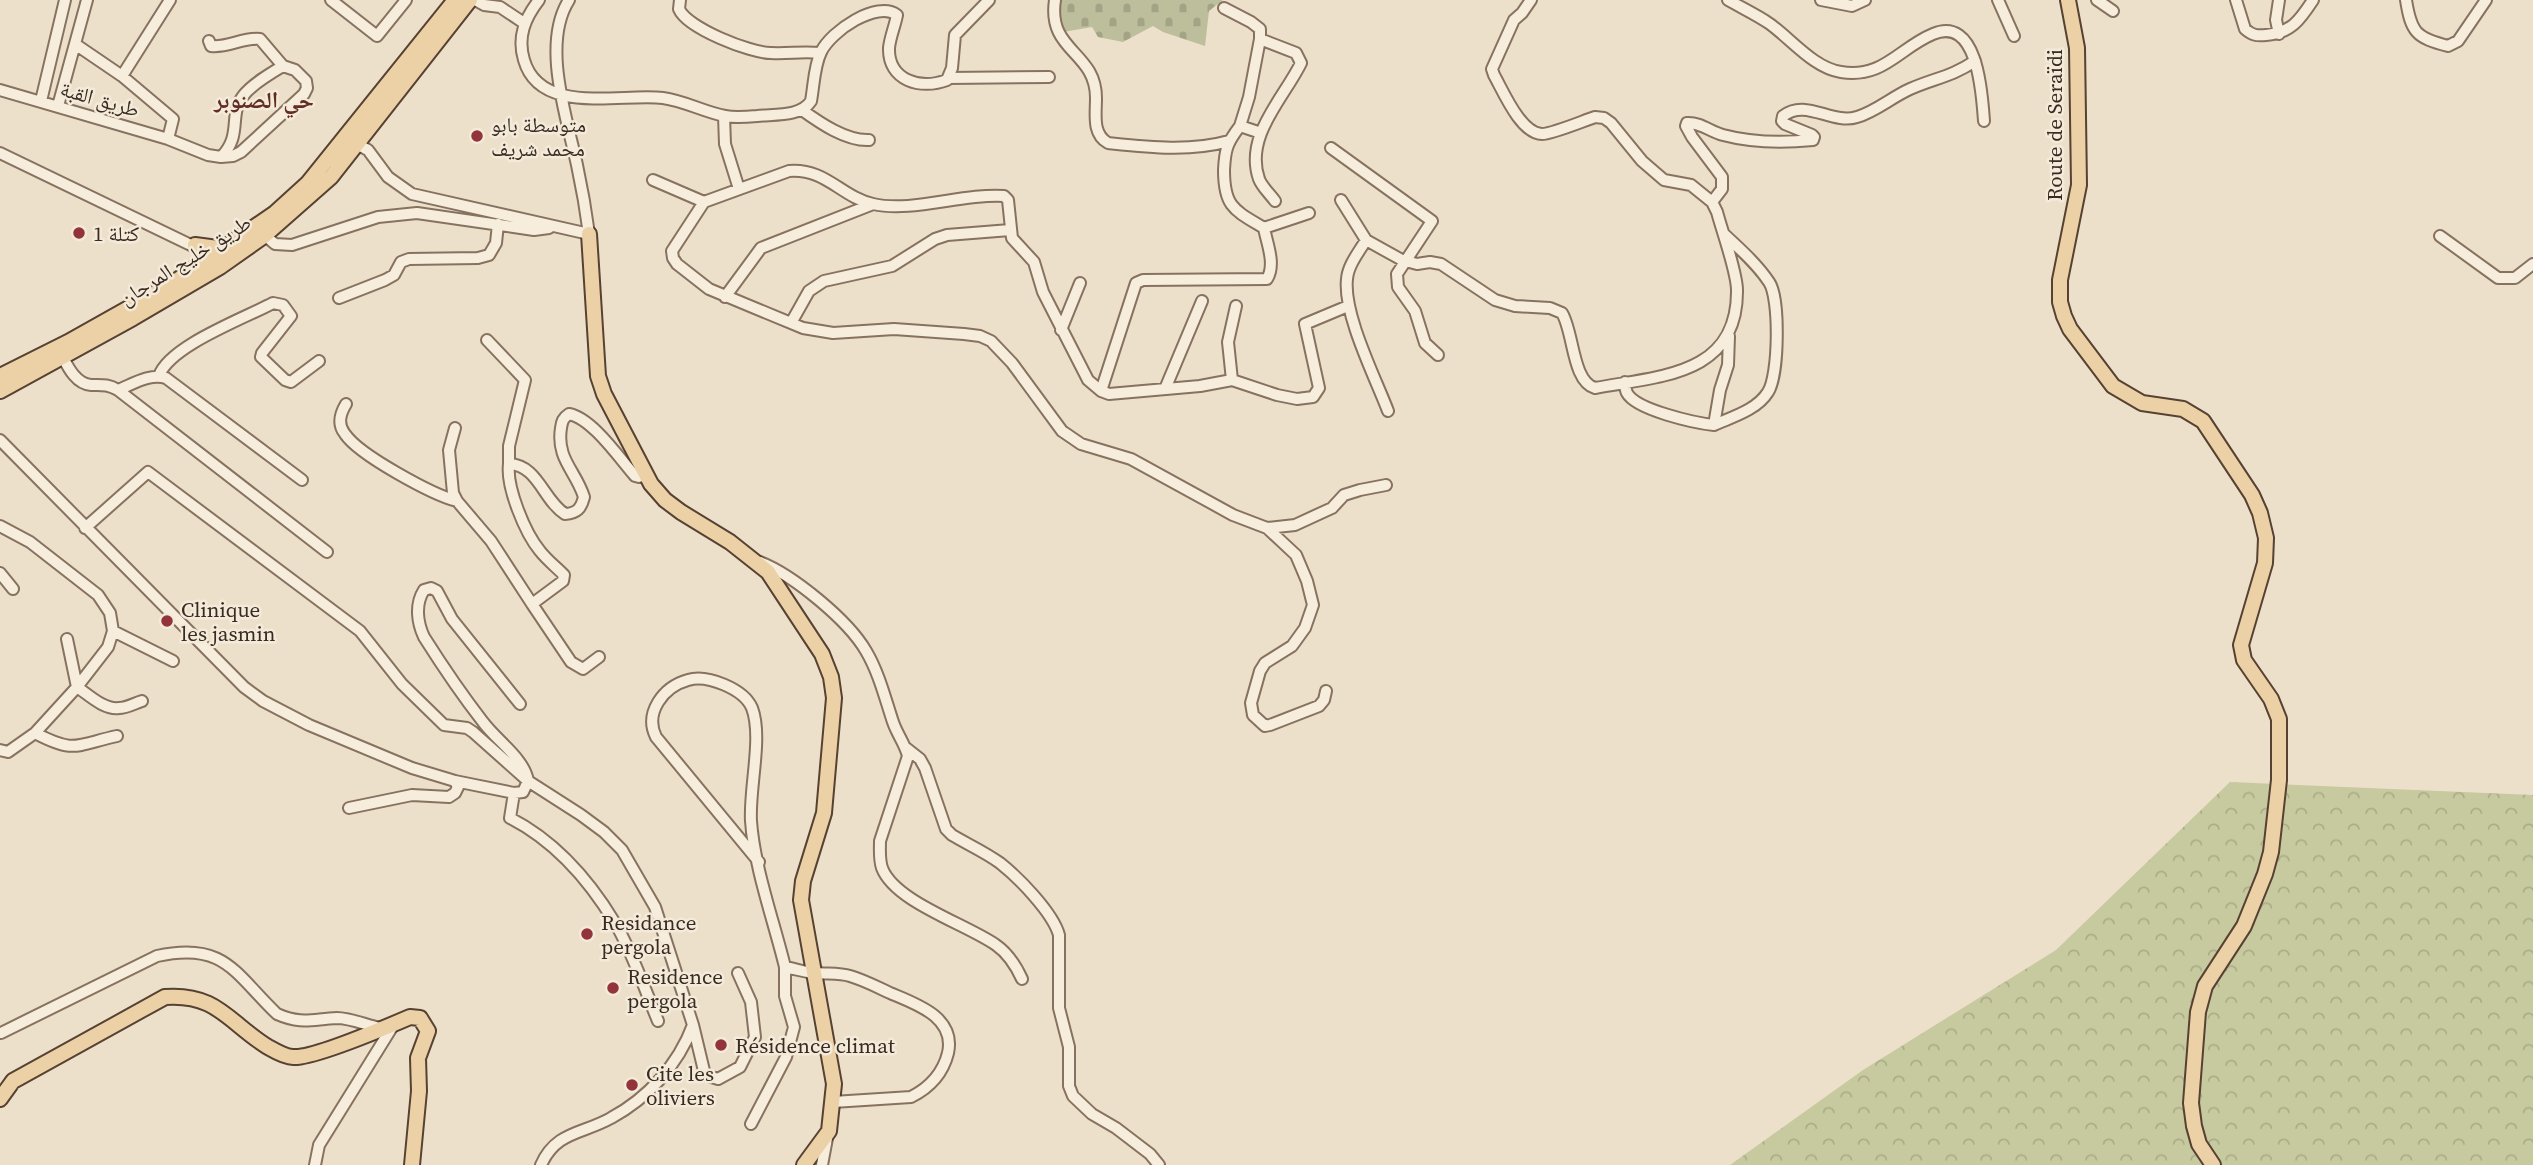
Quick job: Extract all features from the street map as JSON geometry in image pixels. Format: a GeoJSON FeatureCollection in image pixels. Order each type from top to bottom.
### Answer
{"type":"FeatureCollection","features":[{"type":"Feature","properties":{"kind":"main road","name":"طريق خليج المرجان"},"geometry":{"type":"LineString","coordinates":[[0,376],[60,352],[210,264],[261,231],[331,177],[352,142],[455,0]]}},
{"type":"Feature","properties":{"kind":"main road","name":"طريق خليج المرجان"},"geometry":{"type":"LineString","coordinates":[[352,142],[473,0]]}},
{"type":"Feature","properties":{"kind":"main road","name":"Route de Seraïdi"},"geometry":{"type":"LineString","coordinates":[[2068,0],[2077,48],[2079,185],[2060,280],[2060,302],[2064,316],[2070,329],[2113,386],[2142,403],[2183,409],[2203,421],[2252,495],[2266,538],[2265,563],[2241,645],[2244,660],[2271,699],[2279,719],[2279,780],[2271,852],[2265,874],[2244,926],[2205,986],[2198,1012],[2191,1103],[2199,1144],[2213,1165]]}},
{"type":"Feature","properties":{"kind":"main road","name":"طريق خليج المرجان"},"geometry":{"type":"LineString","coordinates":[[0,391],[60,352],[210,264],[225,249],[261,231]]}},
{"type":"Feature","properties":{"kind":"main road"},"geometry":{"type":"LineString","coordinates":[[589,234],[598,376],[604,394],[651,484],[665,500],[768,572],[822,654],[831,677],[834,698],[824,813],[803,881],[801,900],[834,1084],[829,1131],[804,1165]]}},
{"type":"Feature","properties":{"kind":"main road"},"geometry":{"type":"LineString","coordinates":[[210,264],[199,255],[195,245],[225,249]]}},
{"type":"Feature","properties":{"kind":"main road"},"geometry":{"type":"LineString","coordinates":[[0,1099],[13,1081],[165,997],[180,996],[202,1000],[223,1010],[260,1042],[291,1057],[310,1056],[410,1017],[419,1018],[428,1031],[418,1058],[419,1091],[412,1165]]}},
{"type":"Feature","properties":{"kind":"street"},"geometry":{"type":"LineString","coordinates":[[41,101],[65,0]]}},
{"type":"Feature","properties":{"kind":"street"},"geometry":{"type":"LineString","coordinates":[[58,106],[87,0]]}},
{"type":"Feature","properties":{"kind":"street"},"geometry":{"type":"LineString","coordinates":[[122,76],[170,0]]}},
{"type":"Feature","properties":{"kind":"street"},"geometry":{"type":"LineString","coordinates":[[331,0],[377,36],[405,0]]}},
{"type":"Feature","properties":{"kind":"street"},"geometry":{"type":"LineString","coordinates":[[473,0],[500,7],[524,23]]}},
{"type":"Feature","properties":{"kind":"street"},"geometry":{"type":"LineString","coordinates":[[539,0],[524,23],[522,50],[525,64],[540,83],[562,94],[579,99],[665,98],[724,116],[755,116],[802,110],[852,139],[869,140]]}},
{"type":"Feature","properties":{"kind":"street"},"geometry":{"type":"LineString","coordinates":[[352,142],[368,150],[394,183],[412,194],[589,234],[557,67],[560,20],[569,0]]}},
{"type":"Feature","properties":{"kind":"street"},"geometry":{"type":"LineString","coordinates":[[680,0],[679,9],[688,21],[743,48],[771,53],[820,53]]}},
{"type":"Feature","properties":{"kind":"street"},"geometry":{"type":"LineString","coordinates":[[948,78],[952,68],[956,35],[989,0]]}},
{"type":"Feature","properties":{"kind":"street"},"geometry":{"type":"LineString","coordinates":[[1055,0],[1054,24],[1059,35],[1088,67],[1094,78],[1097,134],[1101,139],[1108,143],[1159,148],[1212,146],[1229,141]]}},
{"type":"Feature","properties":{"kind":"street"},"geometry":{"type":"LineString","coordinates":[[1531,0],[1514,20],[1492,69],[1520,120],[1530,131],[1542,134],[1595,117],[1604,118],[1664,180],[1691,185],[1712,202],[1737,289],[1729,336],[1728,365],[1720,390],[1714,425]]}},
{"type":"Feature","properties":{"kind":"street"},"geometry":{"type":"LineString","coordinates":[[1728,0],[1769,23],[1828,69],[1844,73],[1880,69],[1932,34],[1946,30],[1957,34],[1966,43],[1976,61],[1984,121]]}},
{"type":"Feature","properties":{"kind":"street"},"geometry":{"type":"LineString","coordinates":[[1813,0],[1852,6],[1865,0]]}},
{"type":"Feature","properties":{"kind":"street"},"geometry":{"type":"LineString","coordinates":[[1998,0],[2014,36]]}},
{"type":"Feature","properties":{"kind":"street"},"geometry":{"type":"LineString","coordinates":[[2096,0],[2113,11]]}},
{"type":"Feature","properties":{"kind":"street"},"geometry":{"type":"LineString","coordinates":[[2236,0],[2243,25],[2248,32],[2258,36],[2290,30],[2314,0]]}},
{"type":"Feature","properties":{"kind":"street"},"geometry":{"type":"LineString","coordinates":[[2279,0],[2276,20],[2279,34]]}},
{"type":"Feature","properties":{"kind":"street"},"geometry":{"type":"LineString","coordinates":[[2406,0],[2410,24],[2415,32],[2448,46],[2458,41],[2486,0]]}},
{"type":"Feature","properties":{"kind":"street"},"geometry":{"type":"LineString","coordinates":[[802,110],[811,101],[820,53],[838,29],[861,6],[870,2],[888,3],[897,15],[889,55],[900,76],[916,83],[939,83],[948,78],[1049,77]]}},
{"type":"Feature","properties":{"kind":"street"},"geometry":{"type":"LineString","coordinates":[[1101,391],[1136,283],[1143,280],[1267,279],[1272,272],[1264,228],[1237,210],[1227,200],[1223,189],[1224,153],[1240,126],[1260,39],[1260,29],[1224,8]]}},
{"type":"Feature","properties":{"kind":"street"},"geometry":{"type":"LineString","coordinates":[[209,41],[211,46],[218,47],[253,38],[260,39],[283,65],[295,70],[306,81],[307,88],[304,94],[241,152],[221,157]]}},
{"type":"Feature","properties":{"kind":"street"},"geometry":{"type":"LineString","coordinates":[[1260,39],[1296,53],[1301,63],[1275,103],[1261,133],[1255,162],[1260,181],[1275,201]]}},
{"type":"Feature","properties":{"kind":"street"},"geometry":{"type":"LineString","coordinates":[[75,44],[122,76],[173,118],[168,139]]}},
{"type":"Feature","properties":{"kind":"street"},"geometry":{"type":"LineString","coordinates":[[1712,202],[1722,189],[1722,177],[1692,137],[1687,123],[1699,124],[1723,135],[1771,143],[1813,140],[1812,135],[1785,124],[1783,116],[1796,109],[1803,109],[1843,118],[1857,117],[1911,88],[1955,74],[1976,61]]}},
{"type":"Feature","properties":{"kind":"street"},"geometry":{"type":"LineString","coordinates":[[221,157],[233,141],[238,106],[243,96],[283,65]]}},
{"type":"Feature","properties":{"kind":"street","name":"طريق القبة"},"geometry":{"type":"LineString","coordinates":[[0,90],[221,157]]}},
{"type":"Feature","properties":{"kind":"street"},"geometry":{"type":"LineString","coordinates":[[724,116],[725,144],[739,189]]}},
{"type":"Feature","properties":{"kind":"street"},"geometry":{"type":"LineString","coordinates":[[1240,126],[1261,133]]}},
{"type":"Feature","properties":{"kind":"street"},"geometry":{"type":"LineString","coordinates":[[1331,148],[1431,219],[1432,223],[1397,274],[1398,288],[1415,311],[1425,343],[1438,355]]}},
{"type":"Feature","properties":{"kind":"street"},"geometry":{"type":"LineString","coordinates":[[0,153],[195,245]]}},
{"type":"Feature","properties":{"kind":"street"},"geometry":{"type":"LineString","coordinates":[[873,204],[813,172],[789,171],[704,202],[672,251],[673,258],[692,277],[725,297],[818,332],[894,329],[964,334],[991,341],[1012,363],[1062,431],[1081,444],[1132,459],[1233,515],[1267,528],[1296,555],[1307,581],[1312,605],[1305,628],[1292,646],[1265,663],[1260,671],[1251,703],[1253,715],[1260,724],[1270,725],[1319,706],[1326,691]]}},
{"type":"Feature","properties":{"kind":"street"},"geometry":{"type":"LineString","coordinates":[[653,180],[704,202]]}},
{"type":"Feature","properties":{"kind":"street"},"geometry":{"type":"LineString","coordinates":[[407,213],[412,194]]}},
{"type":"Feature","properties":{"kind":"street"},"geometry":{"type":"LineString","coordinates":[[725,297],[761,248],[873,204],[920,204],[1003,196],[1008,200],[1010,230],[1017,244],[1034,262],[1043,292],[1061,330],[1088,380],[1101,391],[1120,394],[1232,380],[1277,395],[1297,399],[1313,397],[1319,388],[1305,324],[1348,306]]}},
{"type":"Feature","properties":{"kind":"street"},"geometry":{"type":"LineString","coordinates":[[1341,200],[1366,240],[1405,261],[1441,264],[1495,300],[1515,306],[1556,310],[1565,318],[1585,383],[1595,388],[1690,368],[1705,361],[1729,336]]}},
{"type":"Feature","properties":{"kind":"street"},"geometry":{"type":"LineString","coordinates":[[261,231],[275,244],[292,245],[378,217],[407,213],[426,213],[534,230],[555,227]]}},
{"type":"Feature","properties":{"kind":"street"},"geometry":{"type":"LineString","coordinates":[[1264,228],[1309,213]]}},
{"type":"Feature","properties":{"kind":"street"},"geometry":{"type":"LineString","coordinates":[[339,299],[394,275],[401,262],[409,259],[478,258],[489,255],[495,243],[498,224]]}},
{"type":"Feature","properties":{"kind":"street"},"geometry":{"type":"LineString","coordinates":[[791,323],[809,292],[824,281],[892,266],[935,239],[947,235],[1010,230]]}},
{"type":"Feature","properties":{"kind":"street"},"geometry":{"type":"LineString","coordinates":[[1625,382],[1626,392],[1632,399],[1652,409],[1691,423],[1714,425],[1751,408],[1768,392],[1775,375],[1777,345],[1774,294],[1770,283],[1753,262],[1723,233]]}},
{"type":"Feature","properties":{"kind":"street"},"geometry":{"type":"LineString","coordinates":[[2440,236],[2498,278],[2515,278],[2533,264]]}},
{"type":"Feature","properties":{"kind":"street"},"geometry":{"type":"LineString","coordinates":[[1366,240],[1347,279],[1348,306],[1388,411]]}},
{"type":"Feature","properties":{"kind":"street"},"geometry":{"type":"LineString","coordinates":[[1061,330],[1080,283]]}},
{"type":"Feature","properties":{"kind":"street"},"geometry":{"type":"LineString","coordinates":[[1165,390],[1202,301]]}},
{"type":"Feature","properties":{"kind":"street"},"geometry":{"type":"LineString","coordinates":[[159,376],[165,365],[181,351],[274,303],[283,305],[291,316],[261,357],[291,383],[319,361]]}},
{"type":"Feature","properties":{"kind":"street"},"geometry":{"type":"LineString","coordinates":[[1232,380],[1228,342],[1236,306]]}},
{"type":"Feature","properties":{"kind":"street"},"geometry":{"type":"LineString","coordinates":[[487,341],[525,380],[509,446],[509,484],[532,540],[564,575],[563,581],[532,604]]}},
{"type":"Feature","properties":{"kind":"street"},"geometry":{"type":"LineString","coordinates":[[60,352],[83,384],[108,384],[118,390],[327,552]]}},
{"type":"Feature","properties":{"kind":"street"},"geometry":{"type":"LineString","coordinates":[[118,390],[149,377],[159,376],[186,391],[303,480]]}},
{"type":"Feature","properties":{"kind":"street"},"geometry":{"type":"LineString","coordinates":[[346,404],[340,414],[340,424],[345,435],[365,452],[436,494],[457,501]]}},
{"type":"Feature","properties":{"kind":"street"},"geometry":{"type":"LineString","coordinates":[[509,464],[525,467],[556,509],[565,514],[575,513],[582,507],[584,498],[562,457],[559,441],[562,421],[569,414],[575,415],[602,437],[635,476],[646,474]]}},
{"type":"Feature","properties":{"kind":"street"},"geometry":{"type":"LineString","coordinates":[[454,428],[449,462],[453,493],[457,501],[491,541],[570,662],[583,669],[599,657]]}},
{"type":"Feature","properties":{"kind":"street"},"geometry":{"type":"LineString","coordinates":[[0,440],[223,668],[262,701],[309,726],[412,768],[455,781],[514,793],[523,792],[528,781],[522,764],[484,724],[418,625],[421,594],[432,588],[437,591],[452,620],[520,704]]}},
{"type":"Feature","properties":{"kind":"street"},"geometry":{"type":"LineString","coordinates":[[85,528],[148,472],[348,621],[402,684],[444,725],[467,728],[528,781],[604,832],[622,850],[655,907],[693,1025],[705,1075],[719,1079],[740,1067],[755,1037],[751,1002],[738,973]]}},
{"type":"Feature","properties":{"kind":"street"},"geometry":{"type":"LineString","coordinates":[[1267,528],[1295,525],[1332,508],[1344,495],[1360,489],[1386,485]]}},
{"type":"Feature","properties":{"kind":"street"},"geometry":{"type":"LineString","coordinates":[[0,526],[30,542],[98,595],[110,612],[114,631],[108,647],[77,687],[35,733],[15,750],[0,750]]}},
{"type":"Feature","properties":{"kind":"street"},"geometry":{"type":"LineString","coordinates":[[751,558],[788,575],[858,639],[876,671],[908,756],[880,841],[879,854],[889,880],[909,898],[998,946],[1015,965],[1022,979]]}},
{"type":"Feature","properties":{"kind":"street"},"geometry":{"type":"LineString","coordinates":[[0,573],[13,589]]}},
{"type":"Feature","properties":{"kind":"street"},"geometry":{"type":"LineString","coordinates":[[114,631],[173,661]]}},
{"type":"Feature","properties":{"kind":"street"},"geometry":{"type":"LineString","coordinates":[[66,639],[77,687],[111,707],[120,709],[142,701]]}},
{"type":"Feature","properties":{"kind":"street"},"geometry":{"type":"LineString","coordinates":[[751,1124],[786,1057],[794,1027],[785,996],[785,967],[751,820],[756,728],[746,698],[733,688],[691,678],[683,681],[656,704],[652,711],[652,729],[759,862]]}},
{"type":"Feature","properties":{"kind":"street"},"geometry":{"type":"LineString","coordinates":[[35,733],[56,744],[72,748],[117,736]]}},
{"type":"Feature","properties":{"kind":"street"},"geometry":{"type":"LineString","coordinates":[[906,748],[920,759],[925,768],[947,829],[952,835],[1000,863],[1036,899],[1056,925],[1059,935],[1059,1008],[1069,1047],[1069,1086],[1073,1096],[1086,1109],[1150,1154],[1159,1165]]}},
{"type":"Feature","properties":{"kind":"street"},"geometry":{"type":"LineString","coordinates":[[349,808],[412,795],[449,797],[458,787],[455,781]]}},
{"type":"Feature","properties":{"kind":"street"},"geometry":{"type":"LineString","coordinates":[[514,793],[510,818],[535,831],[558,850],[615,924],[659,1021]]}},
{"type":"Feature","properties":{"kind":"street"},"geometry":{"type":"LineString","coordinates":[[729,826],[743,828],[751,820]]}},
{"type":"Feature","properties":{"kind":"street"},"geometry":{"type":"LineString","coordinates":[[1,1032],[157,956],[181,951],[219,959],[233,967],[277,1014],[287,1018],[300,1022],[339,1018],[387,1026],[320,1145],[314,1165]]}},
{"type":"Feature","properties":{"kind":"street"},"geometry":{"type":"LineString","coordinates":[[785,967],[814,973],[848,975],[921,1007],[936,1017],[948,1035],[944,1065],[934,1080],[921,1092],[911,1097],[833,1102]]}},
{"type":"Feature","properties":{"kind":"street"},"geometry":{"type":"LineString","coordinates":[[541,1165],[555,1143],[568,1135],[597,1126],[645,1096],[678,1056],[693,1025]]}},
{"type":"Feature","properties":{"kind":"street"},"geometry":{"type":"LineString","coordinates":[[822,1165],[829,1131]]}},
{"type":"Feature","properties":{"kind":"green space"},"geometry":{"type":"Polygon","coordinates":[[[1059,0],[1223,0],[1209,11],[1205,46],[1153,26],[1123,42],[1098,37],[1092,27],[1063,32],[1059,22],[1059,0]]]}},
{"type":"Feature","properties":{"kind":"green space"},"geometry":{"type":"Polygon","coordinates":[[[2230,782],[2533,795],[2533,1165],[1730,1165],[1863,1070],[2056,950],[2230,782]]]}},
{"type":"Feature","properties":{"kind":"place","name":"متوسطة بابو محمد شريف"},"geometry":{"type":"Point","coordinates":[477,136]}},
{"type":"Feature","properties":{"kind":"place","name":"كتلة 1"},"geometry":{"type":"Point","coordinates":[79,233]}},
{"type":"Feature","properties":{"kind":"place","name":"Clinique les jasmin"},"geometry":{"type":"Point","coordinates":[167,621]}},
{"type":"Feature","properties":{"kind":"place","name":"Residance pergola"},"geometry":{"type":"Point","coordinates":[587,934]}},
{"type":"Feature","properties":{"kind":"place","name":"Residence pergola"},"geometry":{"type":"Point","coordinates":[613,988]}},
{"type":"Feature","properties":{"kind":"place","name":"Résidence climat"},"geometry":{"type":"Point","coordinates":[721,1045]}},
{"type":"Feature","properties":{"kind":"place","name":"Cite les oliviers"},"geometry":{"type":"Point","coordinates":[632,1085]}},
{"type":"Feature","properties":{"kind":"district","name":"حي الصنوبر"},"geometry":{"type":"Point","coordinates":[264,100]}}]}
